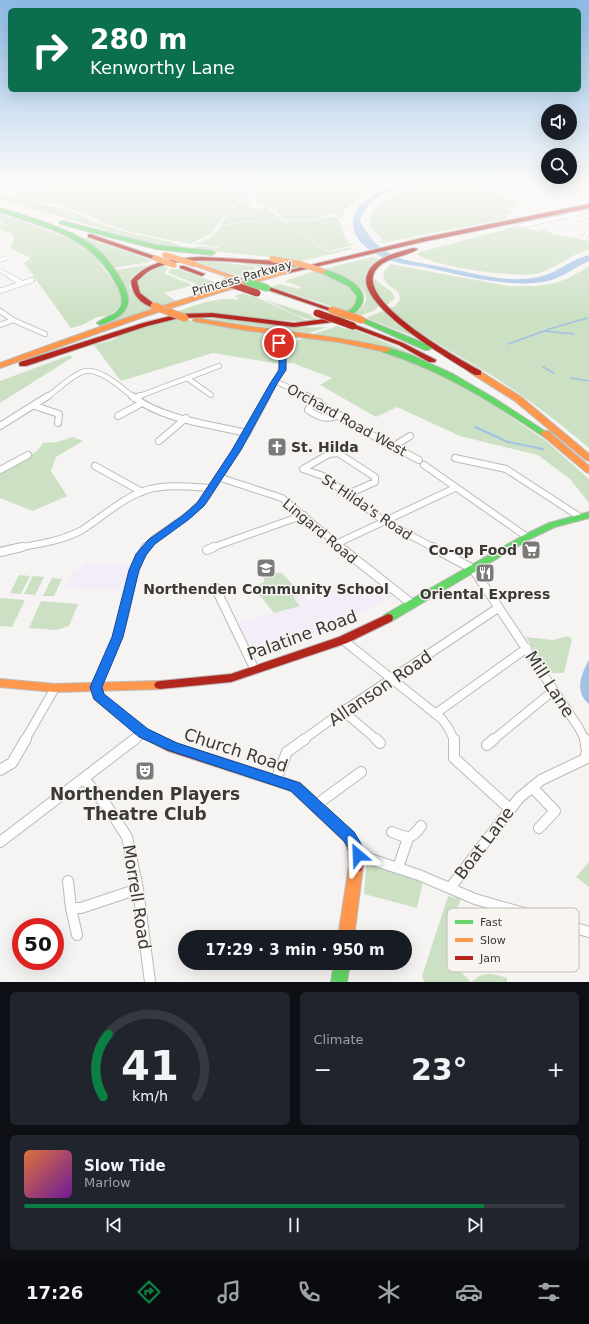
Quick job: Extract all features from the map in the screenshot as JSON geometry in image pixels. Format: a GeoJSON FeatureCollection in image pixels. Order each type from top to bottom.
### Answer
{"type":"FeatureCollection","features":[{"type":"Feature","properties":{"kind":"main road"},"geometry":{"type":"LineString","coordinates":[[47,348],[112,317],[124,307],[126,300],[124,292],[109,269],[98,254],[88,244],[51,228]]}},
{"type":"Feature","properties":{"kind":"main road"},"geometry":{"type":"LineString","coordinates":[[62,228],[156,258],[317,313],[411,349],[462,376],[503,402],[550,437],[589,470]]}},
{"type":"Feature","properties":{"kind":"main road"},"geometry":{"type":"LineString","coordinates":[[78,228],[194,264],[362,320],[416,342],[478,373]]}},
{"type":"Feature","properties":{"kind":"main road"},"geometry":{"type":"LineString","coordinates":[[81,228],[146,244],[179,250],[272,259],[301,264],[322,270],[344,280],[358,289],[361,296],[359,305],[348,315],[339,319],[295,329],[223,325],[185,318],[154,306],[139,296],[134,289],[134,281],[139,275],[147,270],[178,260],[203,259],[277,265],[300,264],[356,255]]}},
{"type":"Feature","properties":{"kind":"main road"},"geometry":{"type":"LineString","coordinates":[[405,245],[463,230],[488,228]]}},
{"type":"Feature","properties":{"kind":"main road","name":"Princess Parkway"},"geometry":{"type":"LineString","coordinates":[[0,366],[47,348],[192,300],[294,270],[356,255],[491,228]]}},
{"type":"Feature","properties":{"kind":"main road"},"geometry":{"type":"LineString","coordinates":[[492,228],[401,253],[385,261],[373,270],[369,283],[374,296],[390,313],[416,333],[478,373],[549,424],[589,458]]}},
{"type":"Feature","properties":{"kind":"main road","name":"Princess Parkway"},"geometry":{"type":"LineString","coordinates":[[0,373],[78,342],[356,255]]}},
{"type":"Feature","properties":{"kind":"main road"},"geometry":{"type":"LineString","coordinates":[[12,368],[145,324],[179,316],[212,315],[295,329],[320,337],[376,346],[424,364],[473,388],[550,437]]}},
{"type":"Feature","properties":{"kind":"main road","name":"Palatine Road"},"geometry":{"type":"LineString","coordinates":[[0,683],[55,688],[166,685],[231,678],[343,640],[381,622],[527,537],[552,525],[584,516]]}},
{"type":"Feature","properties":{"kind":"main road","name":"Church Road"},"geometry":{"type":"LineString","coordinates":[[96,687],[98,696],[143,733],[172,747],[296,787],[349,837],[356,846],[358,855]]}},
{"type":"Feature","properties":{"kind":"main road"},"geometry":{"type":"LineString","coordinates":[[347,930],[358,855]]}},
{"type":"Feature","properties":{"kind":"main road"},"geometry":{"type":"LineString","coordinates":[[339,982],[341,970]]}},
{"type":"Feature","properties":{"kind":"street"},"geometry":{"type":"LineString","coordinates":[[584,239],[589,228]]}},
{"type":"Feature","properties":{"kind":"street"},"geometry":{"type":"LineString","coordinates":[[0,260],[6,258]]}},
{"type":"Feature","properties":{"kind":"street"},"geometry":{"type":"LineString","coordinates":[[0,270],[21,283]]}},
{"type":"Feature","properties":{"kind":"street"},"geometry":{"type":"LineString","coordinates":[[0,291],[32,280]]}},
{"type":"Feature","properties":{"kind":"street"},"geometry":{"type":"LineString","coordinates":[[0,310],[13,320],[45,334]]}},
{"type":"Feature","properties":{"kind":"street"},"geometry":{"type":"LineString","coordinates":[[0,325],[13,320]]}},
{"type":"Feature","properties":{"kind":"street"},"geometry":{"type":"LineString","coordinates":[[96,687],[118,637],[134,570],[141,554],[152,542],[197,509],[247,433],[283,370],[282,350],[279,343]]}},
{"type":"Feature","properties":{"kind":"street"},"geometry":{"type":"LineString","coordinates":[[134,398],[219,366]]}},
{"type":"Feature","properties":{"kind":"street"},"geometry":{"type":"LineString","coordinates":[[0,426],[34,406],[83,371],[97,371],[142,403],[186,418],[247,433]]}},
{"type":"Feature","properties":{"kind":"street"},"geometry":{"type":"LineString","coordinates":[[187,378],[211,395]]}},
{"type":"Feature","properties":{"kind":"street","name":"Orchard Road West"},"geometry":{"type":"LineString","coordinates":[[275,382],[293,388],[319,402],[351,424],[419,460]]}},
{"type":"Feature","properties":{"kind":"street"},"geometry":{"type":"LineString","coordinates":[[319,402],[310,407],[308,410],[323,419],[330,419],[340,415]]}},
{"type":"Feature","properties":{"kind":"street"},"geometry":{"type":"LineString","coordinates":[[118,416],[142,403]]}},
{"type":"Feature","properties":{"kind":"street"},"geometry":{"type":"LineString","coordinates":[[34,406],[59,414],[58,423]]}},
{"type":"Feature","properties":{"kind":"street"},"geometry":{"type":"LineString","coordinates":[[159,441],[186,418]]}},
{"type":"Feature","properties":{"kind":"street"},"geometry":{"type":"LineString","coordinates":[[394,446],[410,436]]}},
{"type":"Feature","properties":{"kind":"street","name":"St Hilda's Road"},"geometry":{"type":"LineString","coordinates":[[348,494],[375,482],[375,477],[338,453],[329,454],[303,469],[323,476],[384,521],[473,569]]}},
{"type":"Feature","properties":{"kind":"street"},"geometry":{"type":"LineString","coordinates":[[0,470],[28,455]]}},
{"type":"Feature","properties":{"kind":"street"},"geometry":{"type":"LineString","coordinates":[[455,458],[506,469],[584,516]]}},
{"type":"Feature","properties":{"kind":"street"},"geometry":{"type":"LineString","coordinates":[[0,464],[6,467]]}},
{"type":"Feature","properties":{"kind":"street"},"geometry":{"type":"LineString","coordinates":[[95,466],[142,492]]}},
{"type":"Feature","properties":{"kind":"street"},"geometry":{"type":"LineString","coordinates":[[424,466],[527,537]]}},
{"type":"Feature","properties":{"kind":"street","name":"Lingard Road"},"geometry":{"type":"LineString","coordinates":[[218,477],[282,498],[304,515],[336,544],[412,604]]}},
{"type":"Feature","properties":{"kind":"street"},"geometry":{"type":"LineString","coordinates":[[0,552],[71,535],[142,492],[159,487],[176,486],[211,488]]}},
{"type":"Feature","properties":{"kind":"street"},"geometry":{"type":"LineString","coordinates":[[336,544],[455,488]]}},
{"type":"Feature","properties":{"kind":"street"},"geometry":{"type":"LineString","coordinates":[[207,550],[304,515]]}},
{"type":"Feature","properties":{"kind":"street","name":"Mill Lane"},"geometry":{"type":"LineString","coordinates":[[473,569],[498,608],[527,648],[553,691],[582,733],[586,743],[587,753],[585,759],[541,780],[519,798]]}},
{"type":"Feature","properties":{"kind":"street"},"geometry":{"type":"LineString","coordinates":[[215,587],[255,670]]}},
{"type":"Feature","properties":{"kind":"street","name":"Allanson Road"},"geometry":{"type":"LineString","coordinates":[[276,780],[287,752],[343,711],[498,608]]}},
{"type":"Feature","properties":{"kind":"street"},"geometry":{"type":"LineString","coordinates":[[343,640],[435,714],[448,728],[455,742],[454,758],[510,809]]}},
{"type":"Feature","properties":{"kind":"street"},"geometry":{"type":"LineString","coordinates":[[435,714],[527,648]]}},
{"type":"Feature","properties":{"kind":"street"},"geometry":{"type":"LineString","coordinates":[[0,770],[12,763],[55,688]]}},
{"type":"Feature","properties":{"kind":"street"},"geometry":{"type":"LineString","coordinates":[[487,745],[553,691]]}},
{"type":"Feature","properties":{"kind":"street"},"geometry":{"type":"LineString","coordinates":[[343,711],[380,744]]}},
{"type":"Feature","properties":{"kind":"street"},"geometry":{"type":"LineString","coordinates":[[0,842],[143,733]]}},
{"type":"Feature","properties":{"kind":"street"},"geometry":{"type":"LineString","coordinates":[[316,805],[360,772]]}},
{"type":"Feature","properties":{"kind":"street","name":"Morrell Road"},"geometry":{"type":"LineString","coordinates":[[84,779],[114,815],[127,837],[138,889],[150,982]]}},
{"type":"Feature","properties":{"kind":"street"},"geometry":{"type":"LineString","coordinates":[[532,787],[555,811],[539,828]]}},
{"type":"Feature","properties":{"kind":"street","name":"Boat Lane"},"geometry":{"type":"LineString","coordinates":[[450,888],[519,798]]}},
{"type":"Feature","properties":{"kind":"street"},"geometry":{"type":"LineString","coordinates":[[392,832],[408,838],[414,836],[421,826]]}},
{"type":"Feature","properties":{"kind":"street"},"geometry":{"type":"LineString","coordinates":[[398,868],[408,838]]}},
{"type":"Feature","properties":{"kind":"street"},"geometry":{"type":"LineString","coordinates":[[358,855],[398,868],[475,899],[506,908]]}},
{"type":"Feature","properties":{"kind":"street"},"geometry":{"type":"LineString","coordinates":[[68,882],[71,908],[77,935]]}},
{"type":"Feature","properties":{"kind":"street"},"geometry":{"type":"LineString","coordinates":[[71,908],[81,908],[138,889]]}},
{"type":"Feature","properties":{"kind":"street"},"geometry":{"type":"LineString","coordinates":[[579,929],[589,932]]}},
{"type":"Feature","properties":{"kind":"shaded area"},"geometry":{"type":"Polygon","coordinates":[[[88,563],[131,563],[124,590],[64,589],[74,570],[80,569],[88,563]]]}},
{"type":"Feature","properties":{"kind":"shaded area"},"geometry":{"type":"Polygon","coordinates":[[[378,583],[394,596],[326,632],[254,656],[237,623],[300,606],[292,597],[301,593],[309,601],[340,585],[354,596],[378,583]]]}},
{"type":"Feature","properties":{"kind":"green space"},"geometry":{"type":"Polygon","coordinates":[[[0,228],[40,228],[87,245],[123,295],[119,308],[109,316],[97,317],[82,325],[71,328],[24,263],[31,258],[10,248],[14,239],[12,234],[0,230],[0,228]]]}},
{"type":"Feature","properties":{"kind":"green space"},"geometry":{"type":"Polygon","coordinates":[[[98,228],[111,228],[174,243],[184,248],[173,247],[140,240],[98,228]]]}},
{"type":"Feature","properties":{"kind":"green space"},"geometry":{"type":"Polygon","coordinates":[[[119,228],[215,228],[212,233],[190,244],[119,228]]]}},
{"type":"Feature","properties":{"kind":"green space"},"geometry":{"type":"Polygon","coordinates":[[[220,228],[293,228],[328,252],[351,247],[353,249],[297,262],[270,257],[190,249],[197,246],[219,248],[220,247],[195,244],[210,238],[220,228]]]}},
{"type":"Feature","properties":{"kind":"green space"},"geometry":{"type":"Polygon","coordinates":[[[294,228],[342,228],[346,240],[350,242],[346,243],[355,244],[328,251],[294,228]]]}},
{"type":"Feature","properties":{"kind":"green space"},"geometry":{"type":"Polygon","coordinates":[[[372,228],[460,228],[381,243],[378,242],[383,240],[372,228]]]}},
{"type":"Feature","properties":{"kind":"green space"},"geometry":{"type":"Polygon","coordinates":[[[511,228],[525,228],[538,231],[541,229],[554,234],[589,241],[589,250],[582,252],[546,271],[529,274],[476,271],[426,259],[417,254],[511,228]]]}},
{"type":"Feature","properties":{"kind":"green space"},"geometry":{"type":"Polygon","coordinates":[[[79,236],[151,260],[149,261],[150,262],[112,268],[97,249],[79,236]]]}},
{"type":"Feature","properties":{"kind":"green space"},"geometry":{"type":"Polygon","coordinates":[[[372,257],[383,260],[368,282],[369,292],[380,306],[375,309],[376,310],[359,316],[354,314],[363,306],[366,299],[364,292],[350,280],[323,269],[372,257]]]}},
{"type":"Feature","properties":{"kind":"green space"},"geometry":{"type":"Polygon","coordinates":[[[208,261],[253,266],[256,269],[242,271],[253,277],[262,274],[257,272],[249,273],[259,270],[267,275],[251,280],[197,262],[208,261]]]}},
{"type":"Feature","properties":{"kind":"green space"},"geometry":{"type":"Polygon","coordinates":[[[238,263],[296,265],[303,267],[271,273],[256,266],[238,263]]]}},
{"type":"Feature","properties":{"kind":"green space"},"geometry":{"type":"Polygon","coordinates":[[[156,264],[143,269],[135,275],[130,282],[129,287],[137,298],[155,309],[98,327],[123,312],[129,305],[128,293],[115,270],[156,264]]]}},
{"type":"Feature","properties":{"kind":"green space"},"geometry":{"type":"Polygon","coordinates":[[[390,264],[508,286],[536,286],[555,283],[569,278],[589,266],[589,448],[554,419],[517,392],[426,336],[389,308],[395,306],[400,300],[399,293],[388,284],[384,278],[384,270],[386,270],[390,264]]]}},
{"type":"Feature","properties":{"kind":"green space"},"geometry":{"type":"Polygon","coordinates":[[[160,265],[169,268],[165,271],[165,274],[191,284],[191,286],[164,293],[176,301],[204,294],[210,289],[195,287],[196,284],[168,272],[171,269],[177,269],[221,284],[218,285],[226,288],[161,307],[138,291],[137,281],[160,265]]]}},
{"type":"Feature","properties":{"kind":"green space"},"geometry":{"type":"Polygon","coordinates":[[[317,270],[331,275],[354,289],[358,300],[349,312],[272,287],[279,284],[299,289],[301,287],[285,281],[317,270]]]}},
{"type":"Feature","properties":{"kind":"green space"},"geometry":{"type":"Polygon","coordinates":[[[375,279],[392,292],[395,298],[387,305],[375,290],[375,279]]]}},
{"type":"Feature","properties":{"kind":"green space"},"geometry":{"type":"Polygon","coordinates":[[[243,293],[250,296],[252,295],[310,322],[182,314],[175,312],[215,300],[239,300],[235,296],[243,293]]]}},
{"type":"Feature","properties":{"kind":"green space"},"geometry":{"type":"Polygon","coordinates":[[[264,299],[312,315],[310,316],[324,321],[316,321],[301,317],[264,299]]]}},
{"type":"Feature","properties":{"kind":"green space"},"geometry":{"type":"Polygon","coordinates":[[[385,310],[420,339],[366,318],[385,310]]]}},
{"type":"Feature","properties":{"kind":"green space"},"geometry":{"type":"Polygon","coordinates":[[[177,318],[236,329],[299,336],[274,340],[281,348],[281,364],[213,353],[121,381],[94,345],[113,340],[122,334],[143,327],[177,318]]]}},
{"type":"Feature","properties":{"kind":"green space"},"geometry":{"type":"Polygon","coordinates":[[[203,319],[234,320],[281,326],[328,327],[309,333],[203,319]]]}},
{"type":"Feature","properties":{"kind":"green space"},"geometry":{"type":"Polygon","coordinates":[[[338,326],[345,329],[348,327],[399,348],[432,364],[422,360],[313,334],[338,326]]]}},
{"type":"Feature","properties":{"kind":"green space"},"geometry":{"type":"Polygon","coordinates":[[[306,337],[377,349],[405,358],[448,378],[492,404],[546,441],[589,479],[589,503],[570,479],[538,455],[460,436],[397,407],[376,417],[320,385],[332,378],[293,363],[285,364],[286,354],[290,347],[296,341],[306,337]]]}},
{"type":"Feature","properties":{"kind":"green space"},"geometry":{"type":"Polygon","coordinates":[[[70,355],[73,357],[0,403],[0,381],[70,355]]]}},
{"type":"Feature","properties":{"kind":"green space"},"geometry":{"type":"Polygon","coordinates":[[[73,437],[83,441],[56,457],[51,471],[67,496],[33,511],[0,498],[0,473],[37,451],[43,443],[57,442],[73,437]]]}},
{"type":"Feature","properties":{"kind":"green space"},"geometry":{"type":"Polygon","coordinates":[[[276,573],[282,573],[301,593],[293,597],[300,606],[274,613],[253,587],[264,582],[264,577],[276,573]]]}},
{"type":"Feature","properties":{"kind":"green space"},"geometry":{"type":"Polygon","coordinates":[[[19,575],[30,576],[21,594],[10,593],[19,575]]]}},
{"type":"Feature","properties":{"kind":"green space"},"geometry":{"type":"Polygon","coordinates":[[[33,576],[44,577],[35,595],[24,594],[33,576]]]}},
{"type":"Feature","properties":{"kind":"green space"},"geometry":{"type":"Polygon","coordinates":[[[52,578],[62,579],[54,596],[43,596],[52,578]]]}},
{"type":"Feature","properties":{"kind":"green space"},"geometry":{"type":"Polygon","coordinates":[[[0,598],[25,600],[12,627],[0,626],[0,598]]]}},
{"type":"Feature","properties":{"kind":"green space"},"geometry":{"type":"Polygon","coordinates":[[[41,601],[78,604],[69,626],[56,630],[29,628],[41,601]]]}},
{"type":"Feature","properties":{"kind":"green space"},"geometry":{"type":"Polygon","coordinates":[[[568,636],[572,639],[564,673],[548,673],[526,637],[553,640],[568,636]]]}},
{"type":"Feature","properties":{"kind":"green space"},"geometry":{"type":"Polygon","coordinates":[[[367,860],[423,881],[417,908],[364,894],[367,860]]]}},
{"type":"Feature","properties":{"kind":"green space"},"geometry":{"type":"Polygon","coordinates":[[[589,862],[589,887],[576,877],[589,862]]]}},
{"type":"Feature","properties":{"kind":"green space"},"geometry":{"type":"Polygon","coordinates":[[[448,896],[461,899],[457,908],[447,908],[447,972],[461,972],[471,982],[424,982],[422,976],[448,896]]]}},
{"type":"Feature","properties":{"kind":"green space"},"geometry":{"type":"Polygon","coordinates":[[[488,974],[507,978],[507,982],[471,982],[475,978],[488,974]]]}},
{"type":"Feature","properties":{"kind":"water"},"geometry":{"type":"Polygon","coordinates":[[[353,228],[364,228],[377,245],[387,252],[403,259],[501,278],[526,279],[539,277],[589,255],[589,261],[548,281],[534,283],[502,282],[470,277],[390,260],[368,249],[355,234],[353,228]]]}},
{"type":"Feature","properties":{"kind":"water"},"geometry":{"type":"Polygon","coordinates":[[[589,660],[589,704],[584,699],[580,688],[580,683],[589,660]]]}},
{"type":"Feature","properties":{"kind":"waterway"},"geometry":{"type":"LineString","coordinates":[[546,330],[587,318]]}},
{"type":"Feature","properties":{"kind":"waterway"},"geometry":{"type":"LineString","coordinates":[[508,344],[544,331],[574,334]]}},
{"type":"Feature","properties":{"kind":"waterway"},"geometry":{"type":"LineString","coordinates":[[543,367],[554,373]]}},
{"type":"Feature","properties":{"kind":"waterway"},"geometry":{"type":"LineString","coordinates":[[571,378],[589,381]]}},
{"type":"Feature","properties":{"kind":"waterway"},"geometry":{"type":"LineString","coordinates":[[475,427],[508,442],[543,449]]}},
{"type":"Feature","properties":{"kind":"traffic: fast"},"geometry":{"type":"LineString","coordinates":[[54,228],[85,243],[99,254],[111,269],[122,288],[125,295],[125,301],[121,311],[112,318],[100,323]]}},
{"type":"Feature","properties":{"kind":"traffic: fast"},"geometry":{"type":"LineString","coordinates":[[81,228],[156,247],[212,253]]}},
{"type":"Feature","properties":{"kind":"traffic: fast"},"geometry":{"type":"LineString","coordinates":[[322,271],[351,285],[357,290],[360,296],[360,302],[355,309],[344,316],[333,320]]}},
{"type":"Feature","properties":{"kind":"traffic: fast"},"geometry":{"type":"LineString","coordinates":[[247,282],[267,288]]}},
{"type":"Feature","properties":{"kind":"traffic: fast"},"geometry":{"type":"LineString","coordinates":[[362,320],[428,348]]}},
{"type":"Feature","properties":{"kind":"traffic: fast"},"geometry":{"type":"LineString","coordinates":[[386,350],[408,357],[451,376],[492,399],[550,437]]}},
{"type":"Feature","properties":{"kind":"traffic: fast"},"geometry":{"type":"LineString","coordinates":[[388,618],[527,537],[552,525],[589,515]]}},
{"type":"Feature","properties":{"kind":"traffic: fast"},"geometry":{"type":"LineString","coordinates":[[339,982],[341,970]]}},
{"type":"Feature","properties":{"kind":"traffic: slow"},"geometry":{"type":"LineString","coordinates":[[165,255],[194,264]]}},
{"type":"Feature","properties":{"kind":"traffic: slow"},"geometry":{"type":"LineString","coordinates":[[155,258],[174,265]]}},
{"type":"Feature","properties":{"kind":"traffic: slow"},"geometry":{"type":"LineString","coordinates":[[272,259],[301,264],[322,271]]}},
{"type":"Feature","properties":{"kind":"traffic: slow"},"geometry":{"type":"LineString","coordinates":[[194,264],[239,279]]}},
{"type":"Feature","properties":{"kind":"traffic: slow"},"geometry":{"type":"LineString","coordinates":[[0,366],[143,315],[289,271]]}},
{"type":"Feature","properties":{"kind":"traffic: slow"},"geometry":{"type":"LineString","coordinates":[[154,306],[185,318]]}},
{"type":"Feature","properties":{"kind":"traffic: slow"},"geometry":{"type":"LineString","coordinates":[[332,310],[362,320]]}},
{"type":"Feature","properties":{"kind":"traffic: slow"},"geometry":{"type":"LineString","coordinates":[[196,320],[244,328],[315,336],[363,344],[386,350]]}},
{"type":"Feature","properties":{"kind":"traffic: slow"},"geometry":{"type":"LineString","coordinates":[[472,370],[518,399],[589,458]]}},
{"type":"Feature","properties":{"kind":"traffic: slow"},"geometry":{"type":"LineString","coordinates":[[545,433],[589,470]]}},
{"type":"Feature","properties":{"kind":"traffic: slow"},"geometry":{"type":"LineString","coordinates":[[0,683],[55,688],[160,685]]}},
{"type":"Feature","properties":{"kind":"traffic: slow"},"geometry":{"type":"LineString","coordinates":[[347,930],[356,866]]}},
{"type":"Feature","properties":{"kind":"traffic: jam"},"geometry":{"type":"LineString","coordinates":[[289,271],[482,228]]}},
{"type":"Feature","properties":{"kind":"traffic: jam"},"geometry":{"type":"LineString","coordinates":[[90,236],[155,258]]}},
{"type":"Feature","properties":{"kind":"traffic: jam"},"geometry":{"type":"LineString","coordinates":[[415,249],[393,256],[373,269],[370,275],[369,283],[373,294],[384,307],[415,333],[478,373]]}},
{"type":"Feature","properties":{"kind":"traffic: jam"},"geometry":{"type":"LineString","coordinates":[[154,306],[137,293],[134,286],[134,281],[148,269],[163,263],[181,260],[222,259],[301,264]]}},
{"type":"Feature","properties":{"kind":"traffic: jam"},"geometry":{"type":"LineString","coordinates":[[182,267],[202,274]]}},
{"type":"Feature","properties":{"kind":"traffic: jam"},"geometry":{"type":"LineString","coordinates":[[225,282],[257,293]]}},
{"type":"Feature","properties":{"kind":"traffic: jam"},"geometry":{"type":"LineString","coordinates":[[267,288],[332,310]]}},
{"type":"Feature","properties":{"kind":"traffic: jam"},"geometry":{"type":"LineString","coordinates":[[317,313],[353,326]]}},
{"type":"Feature","properties":{"kind":"traffic: jam"},"geometry":{"type":"LineString","coordinates":[[23,364],[145,324],[179,316],[212,315],[294,325],[333,320]]}},
{"type":"Feature","properties":{"kind":"traffic: jam"},"geometry":{"type":"LineString","coordinates":[[353,326],[401,344],[432,360]]}},
{"type":"Feature","properties":{"kind":"traffic: jam"},"geometry":{"type":"LineString","coordinates":[[160,685],[231,678],[343,640],[388,618]]}},
{"type":"Feature","properties":{"kind":"traffic: jam"},"geometry":{"type":"LineString","coordinates":[[96,687],[98,696],[143,733],[172,747],[295,787],[349,837],[356,851],[356,866]]}},
{"type":"Feature","properties":{"kind":"place","name":"St. Hilda"},"geometry":{"type":"Point","coordinates":[277,447]}},
{"type":"Feature","properties":{"kind":"place","name":"Co-op Food"},"geometry":{"type":"Point","coordinates":[531,550]}},
{"type":"Feature","properties":{"kind":"place","name":"Northenden Community School"},"geometry":{"type":"Point","coordinates":[266,568]}},
{"type":"Feature","properties":{"kind":"place","name":"Oriental Express"},"geometry":{"type":"Point","coordinates":[485,573]}},
{"type":"Feature","properties":{"kind":"place","name":"Northenden Players Theatre Club"},"geometry":{"type":"Point","coordinates":[145,771]}},
{"type":"Feature","properties":{"kind":"route"},"geometry":{"type":"LineString","coordinates":[[279,343],[282,350],[283,370],[247,433],[201,504],[197,509],[152,542],[141,554],[134,570],[118,637],[96,687],[98,696],[143,733],[172,747],[296,787],[349,837],[356,846],[358,855]]}}]}
